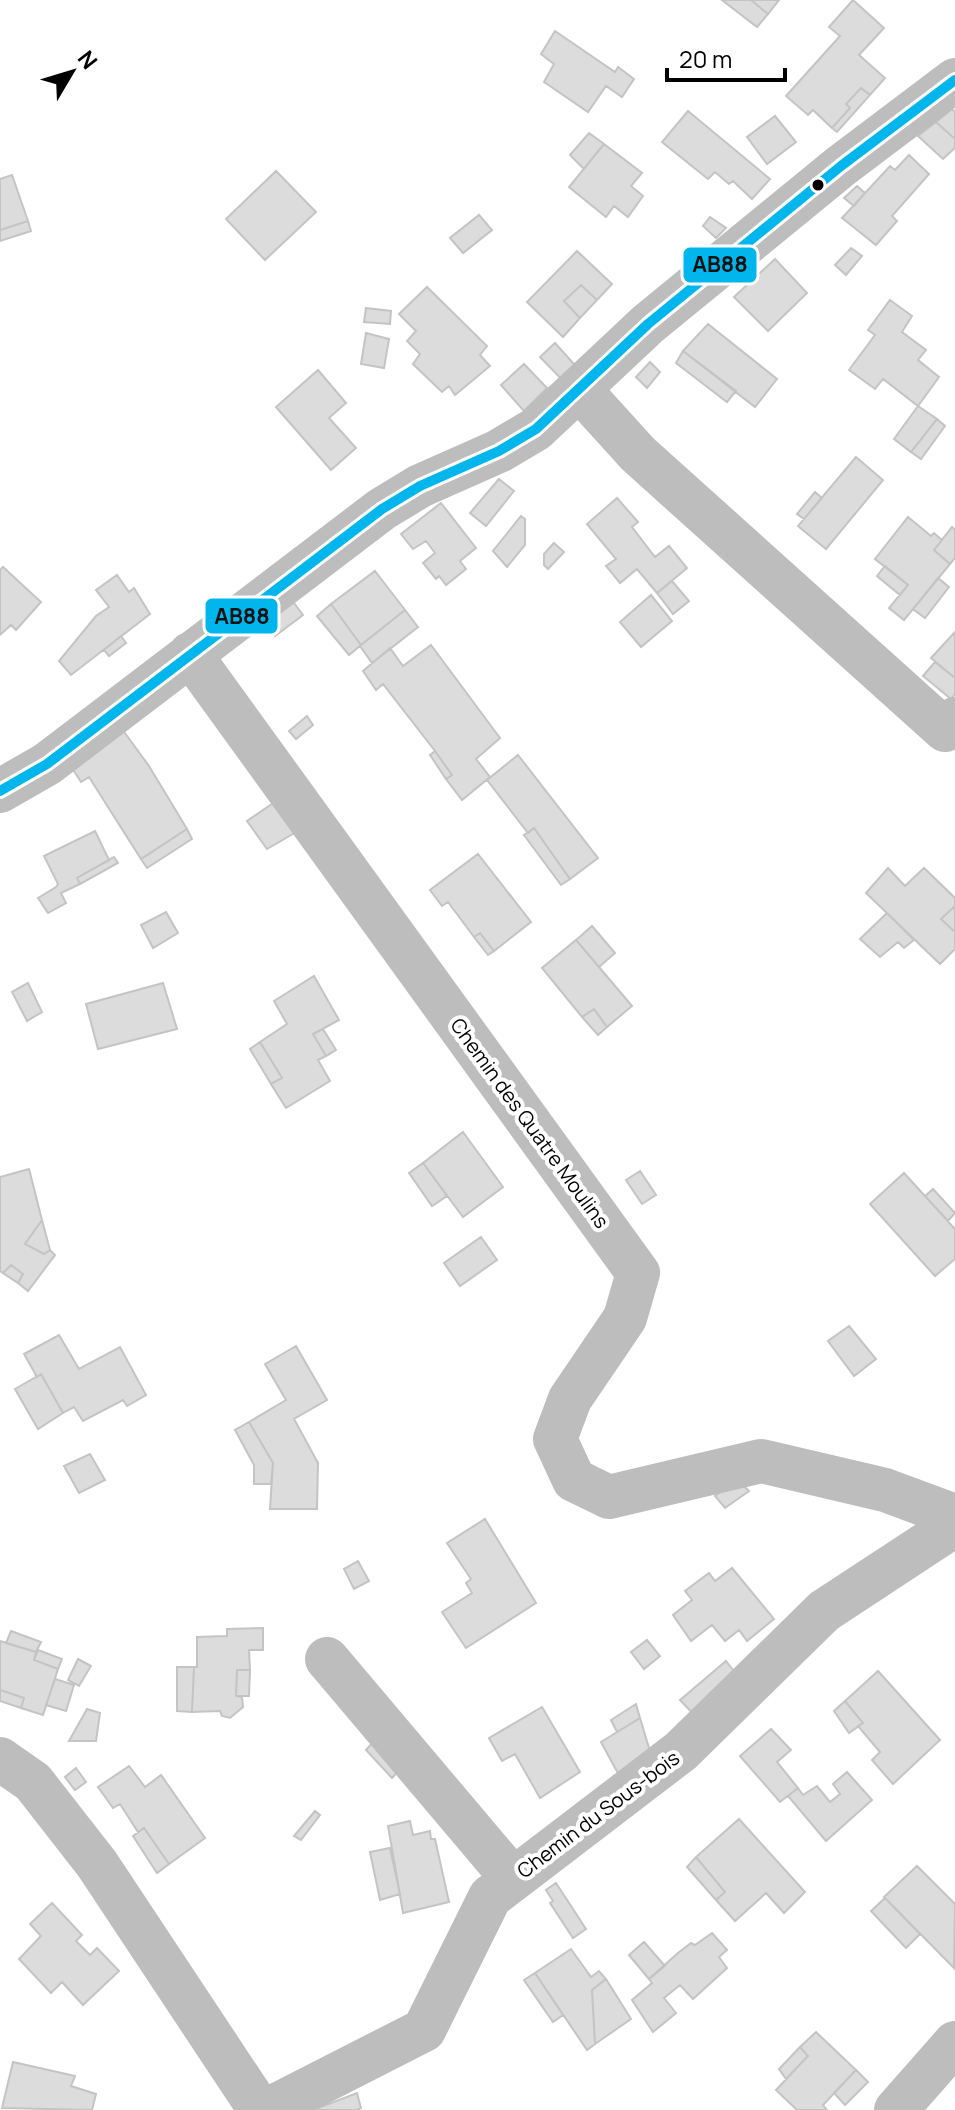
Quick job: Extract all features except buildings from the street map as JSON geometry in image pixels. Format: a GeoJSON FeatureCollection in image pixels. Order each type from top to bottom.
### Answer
{"type":"FeatureCollection","features":[{"type":"Feature","properties":{"kind":"street"},"geometry":{"type":"LineString","coordinates":[[0,791],[47,764],[382,509],[420,486],[499,451],[536,429],[648,324],[841,166],[955,80]]}},
{"type":"Feature","properties":{"kind":"street"},"geometry":{"type":"LineString","coordinates":[[579,389],[638,454],[945,730],[955,719]]}},
{"type":"Feature","properties":{"kind":"street","name":"Chemin des Quatre Moulins"},"geometry":{"type":"LineString","coordinates":[[190,654],[638,1273],[625,1318],[570,1399],[555,1439],[574,1480],[609,1497],[761,1461],[885,1490],[955,1516]]}},
{"type":"Feature","properties":{"kind":"street","name":"Chemin du Sous-bois"},"geometry":{"type":"LineString","coordinates":[[267,2110],[424,2030],[490,1897],[681,1751],[824,1611],[955,1525]]}},
{"type":"Feature","properties":{"kind":"street"},"geometry":{"type":"LineString","coordinates":[[327,1659],[513,1879]]}},
{"type":"Feature","properties":{"kind":"street"},"geometry":{"type":"LineString","coordinates":[[0,1759],[33,1782],[97,1864],[260,2110]]}},
{"type":"Feature","properties":{"kind":"street"},"geometry":{"type":"LineString","coordinates":[[896,2110],[955,2043]]}},
{"type":"Feature","properties":{"kind":"transit line","name":"AB88"},"geometry":{"type":"LineString","coordinates":[[0,791],[47,764],[382,509],[420,486],[499,451],[536,429],[648,324],[841,166],[955,80]]}}]}
